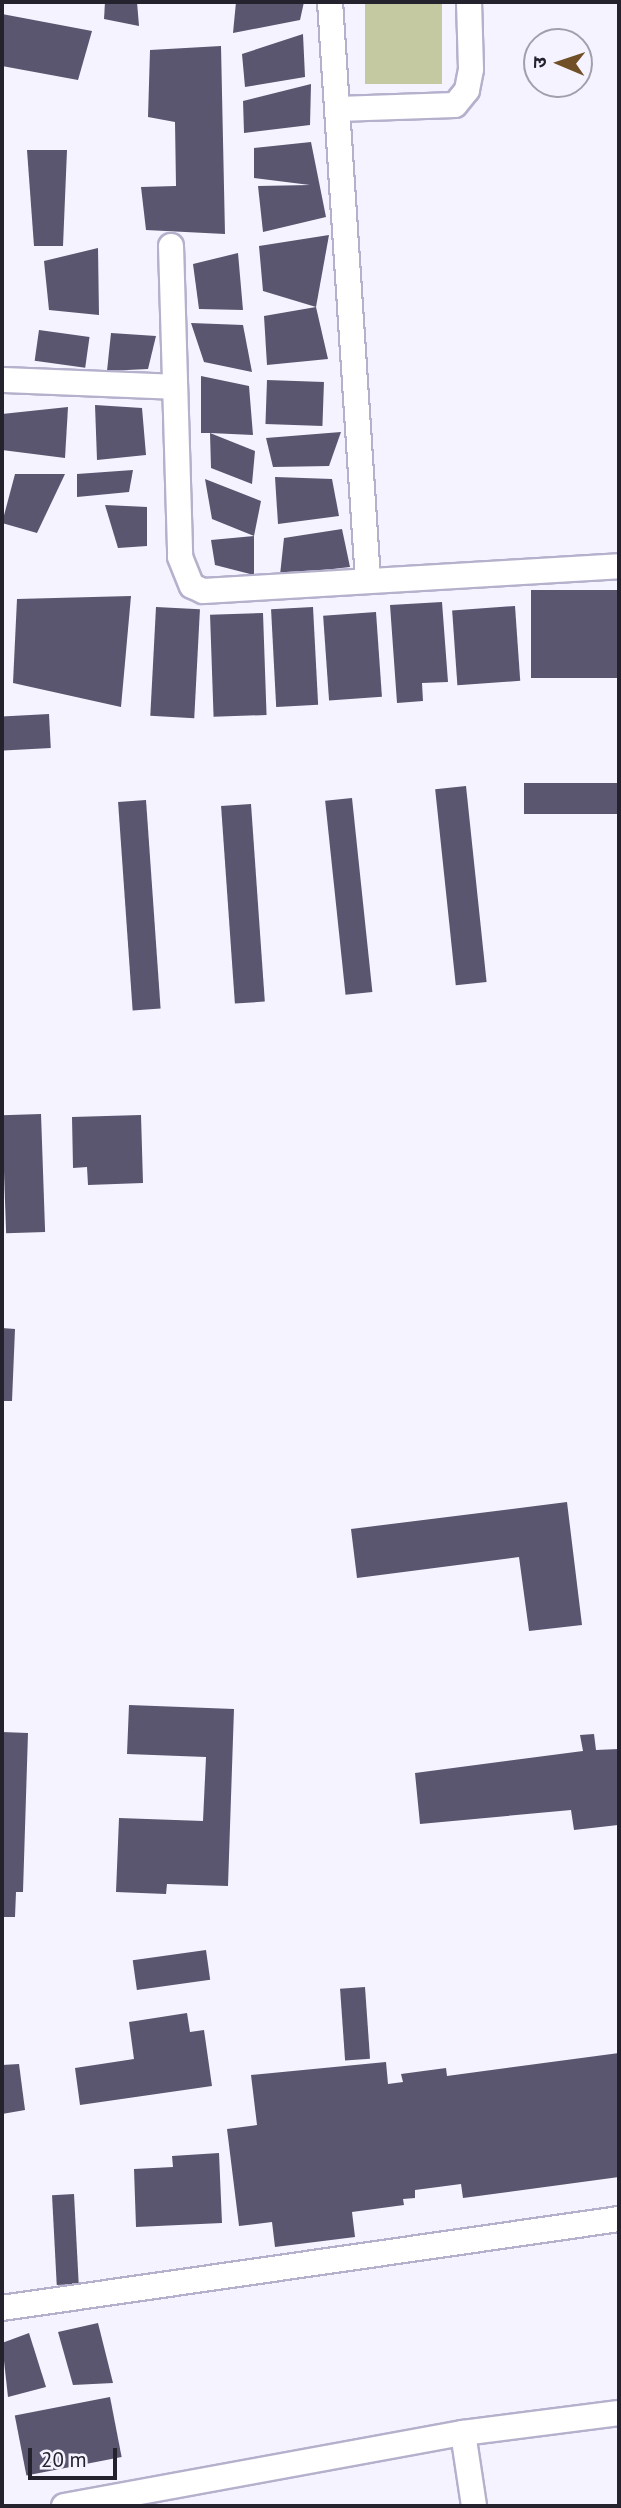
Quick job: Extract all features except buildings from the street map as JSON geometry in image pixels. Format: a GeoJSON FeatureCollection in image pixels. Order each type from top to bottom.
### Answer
{"type":"FeatureCollection","features":[{"type":"Feature","properties":{"kind":"street"},"geometry":{"type":"LineString","coordinates":[[330,2],[368,580]]}},
{"type":"Feature","properties":{"kind":"street"},"geometry":{"type":"LineString","coordinates":[[338,109],[455,104],[467,90],[471,69],[469,2]]}},
{"type":"Feature","properties":{"kind":"street"},"geometry":{"type":"LineString","coordinates":[[171,246],[180,557],[192,586],[203,591],[619,566]]}},
{"type":"Feature","properties":{"kind":"street"},"geometry":{"type":"LineString","coordinates":[[2,380],[173,387]]}},
{"type":"Feature","properties":{"kind":"street"},"geometry":{"type":"LineString","coordinates":[[2,2308],[619,2219]]}},
{"type":"Feature","properties":{"kind":"street"},"geometry":{"type":"LineString","coordinates":[[64,2506],[463,2433],[619,2413]]}},
{"type":"Feature","properties":{"kind":"street"},"geometry":{"type":"LineString","coordinates":[[463,2433],[474,2506]]}},
{"type":"Feature","properties":{"kind":"green space"},"geometry":{"type":"Polygon","coordinates":[[[365,2],[442,2],[442,84],[365,84],[365,2]]]}}]}
